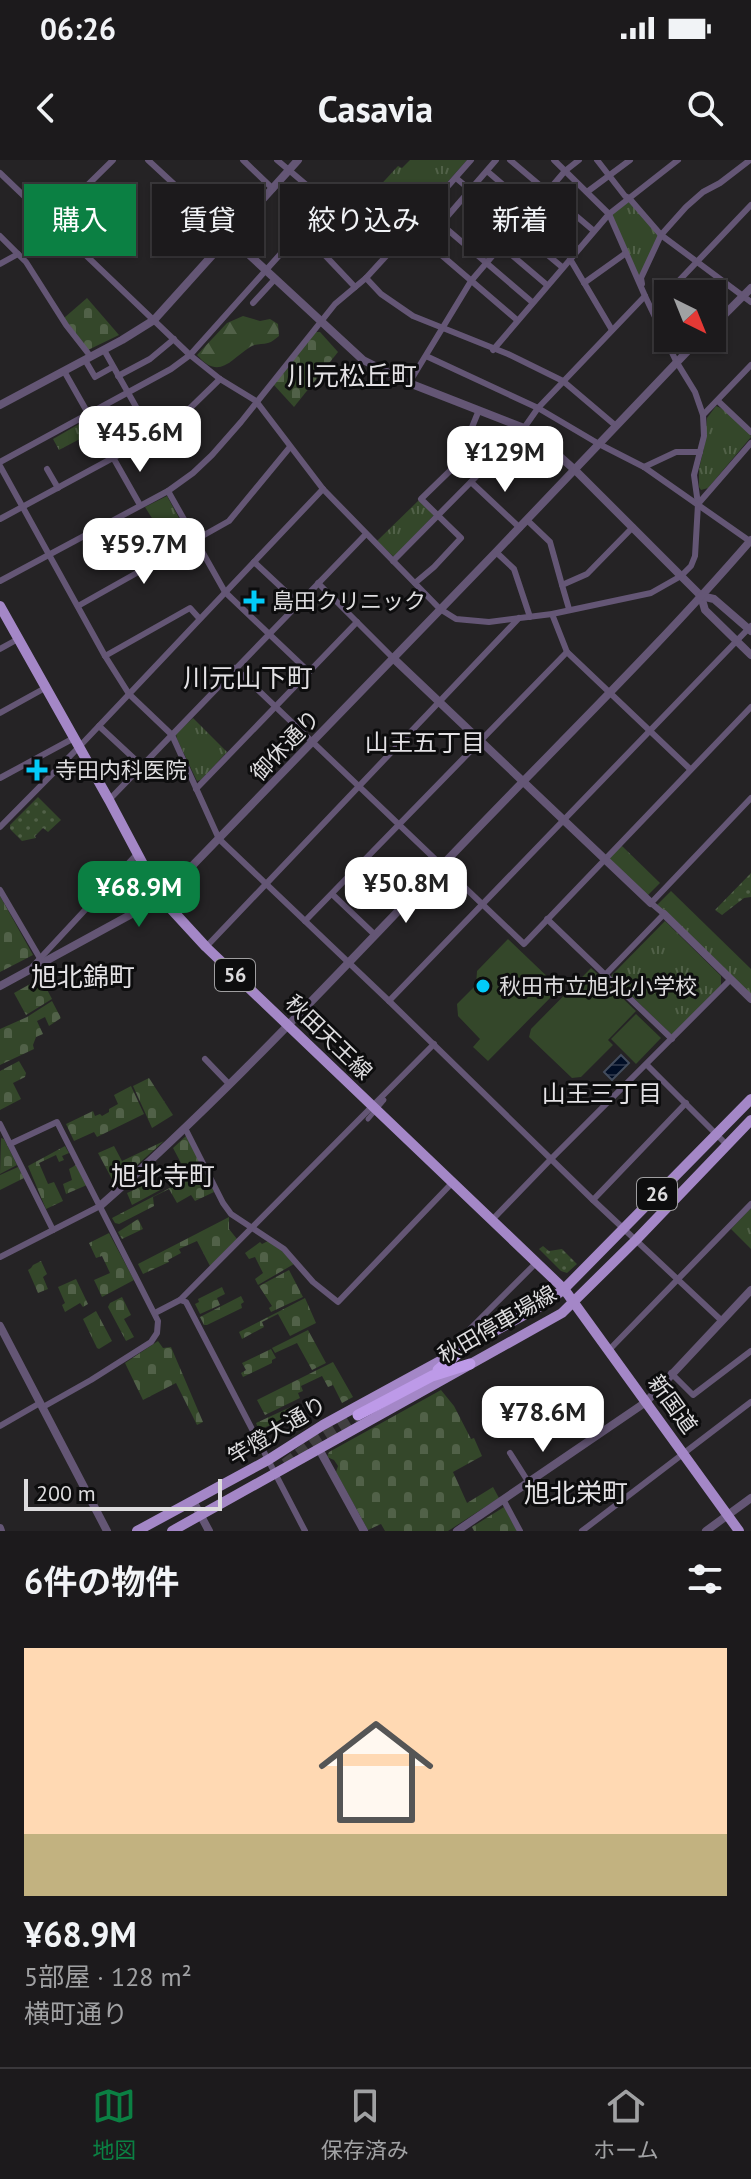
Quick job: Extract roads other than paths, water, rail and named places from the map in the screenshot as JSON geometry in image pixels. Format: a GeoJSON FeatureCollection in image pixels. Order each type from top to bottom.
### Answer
{"type":"FeatureCollection","features":[{"type":"Feature","properties":{"kind":"highway"},"geometry":{"type":"LineString","coordinates":[[432,1376],[459,1351]]}},
{"type":"Feature","properties":{"kind":"highway"},"geometry":{"type":"LineString","coordinates":[[358,1415],[432,1376],[470,1364]]}},
{"type":"Feature","properties":{"kind":"main road","name":"秋田天王線"},"geometry":{"type":"LineString","coordinates":[[0,606],[161,898],[206,947],[564,1289],[574,1302]]}},
{"type":"Feature","properties":{"kind":"main road","name":"秋田停車場線"},"geometry":{"type":"LineString","coordinates":[[564,1289],[751,1099]]}},
{"type":"Feature","properties":{"kind":"main road","name":"秋田停車場線"},"geometry":{"type":"LineString","coordinates":[[343,1434],[562,1313],[751,1120]]}},
{"type":"Feature","properties":{"kind":"main road","name":"26"},"geometry":{"type":"LineString","coordinates":[[459,1351],[546,1303],[564,1289]]}},
{"type":"Feature","properties":{"kind":"main road","name":"新国道"},"geometry":{"type":"LineString","coordinates":[[574,1302],[739,1531]]}},
{"type":"Feature","properties":{"kind":"main road","name":"秋田停車場線"},"geometry":{"type":"LineString","coordinates":[[394,1386],[459,1351]]}},
{"type":"Feature","properties":{"kind":"main road","name":"竿燈大通り"},"geometry":{"type":"LineString","coordinates":[[137,1531],[268,1460],[394,1386]]}},
{"type":"Feature","properties":{"kind":"main road","name":"竿燈大通り"},"geometry":{"type":"LineString","coordinates":[[172,1531],[343,1434]]}},
{"type":"Feature","properties":{"kind":"street"},"geometry":{"type":"LineString","coordinates":[[89,184],[113,160]]}},
{"type":"Feature","properties":{"kind":"street"},"geometry":{"type":"LineString","coordinates":[[148,160],[174,184]]}},
{"type":"Feature","properties":{"kind":"street"},"geometry":{"type":"LineString","coordinates":[[243,160],[273,189]]}},
{"type":"Feature","properties":{"kind":"street"},"geometry":{"type":"LineString","coordinates":[[277,160],[305,184]]}},
{"type":"Feature","properties":{"kind":"street"},"geometry":{"type":"LineString","coordinates":[[264,199],[298,160]]}},
{"type":"Feature","properties":{"kind":"street"},"geometry":{"type":"LineString","coordinates":[[448,187],[471,160]]}},
{"type":"Feature","properties":{"kind":"street"},"geometry":{"type":"LineString","coordinates":[[476,184],[496,160]]}},
{"type":"Feature","properties":{"kind":"street"},"geometry":{"type":"LineString","coordinates":[[510,160],[538,184]]}},
{"type":"Feature","properties":{"kind":"street"},"geometry":{"type":"LineString","coordinates":[[86,256],[190,355],[220,379],[256,401],[323,489],[440,609],[456,619],[489,622],[552,614],[651,593],[681,576],[691,566],[695,556],[698,504],[694,475],[704,436],[703,415],[695,392],[676,361],[609,214],[554,160]]}},
{"type":"Feature","properties":{"kind":"street"},"geometry":{"type":"LineString","coordinates":[[554,184],[579,160]]}},
{"type":"Feature","properties":{"kind":"street"},"geometry":{"type":"LineString","coordinates":[[597,160],[661,235],[747,299]]}},
{"type":"Feature","properties":{"kind":"street"},"geometry":{"type":"LineString","coordinates":[[587,192],[630,160]]}},
{"type":"Feature","properties":{"kind":"street"},"geometry":{"type":"LineString","coordinates":[[493,350],[609,214],[674,161]]}},
{"type":"Feature","properties":{"kind":"street"},"geometry":{"type":"LineString","coordinates":[[645,296],[641,278],[661,235],[703,192],[749,161]]}},
{"type":"Feature","properties":{"kind":"street"},"geometry":{"type":"LineString","coordinates":[[487,171],[502,184]]}},
{"type":"Feature","properties":{"kind":"street"},"geometry":{"type":"LineString","coordinates":[[0,173],[24,197]]}},
{"type":"Feature","properties":{"kind":"street"},"geometry":{"type":"LineString","coordinates":[[456,178],[464,184]]}},
{"type":"Feature","properties":{"kind":"street"},"geometry":{"type":"LineString","coordinates":[[448,216],[464,198]]}},
{"type":"Feature","properties":{"kind":"street"},"geometry":{"type":"LineString","coordinates":[[652,309],[751,205]]}},
{"type":"Feature","properties":{"kind":"street"},"geometry":{"type":"LineString","coordinates":[[576,216],[594,231]]}},
{"type":"Feature","properties":{"kind":"street"},"geometry":{"type":"LineString","coordinates":[[448,230],[532,302]]}},
{"type":"Feature","properties":{"kind":"street"},"geometry":{"type":"LineString","coordinates":[[0,236],[26,262],[88,358],[95,377],[113,367]]}},
{"type":"Feature","properties":{"kind":"street"},"geometry":{"type":"LineString","coordinates":[[280,253],[190,355],[171,369],[0,464],[129,694],[172,735],[219,839],[722,1321]]}},
{"type":"Feature","properties":{"kind":"street"},"geometry":{"type":"LineString","coordinates":[[584,283],[626,253]]}},
{"type":"Feature","properties":{"kind":"street"},"geometry":{"type":"LineString","coordinates":[[0,264],[18,254]]}},
{"type":"Feature","properties":{"kind":"street"},"geometry":{"type":"LineString","coordinates":[[0,405],[154,320],[213,256]]}},
{"type":"Feature","properties":{"kind":"street"},"geometry":{"type":"LineString","coordinates":[[250,256],[363,360],[409,383],[524,428],[554,450],[701,596],[705,610],[751,655]]}},
{"type":"Feature","properties":{"kind":"street"},"geometry":{"type":"LineString","coordinates":[[326,256],[355,287]]}},
{"type":"Feature","properties":{"kind":"street"},"geometry":{"type":"LineString","coordinates":[[0,581],[168,491],[193,473],[212,455],[335,304],[386,256]]}},
{"type":"Feature","properties":{"kind":"street"},"geometry":{"type":"LineString","coordinates":[[443,256],[517,320]]}},
{"type":"Feature","properties":{"kind":"street"},"geometry":{"type":"LineString","coordinates":[[409,383],[471,281],[492,256]]}},
{"type":"Feature","properties":{"kind":"street"},"geometry":{"type":"LineString","coordinates":[[513,256],[547,285]]}},
{"type":"Feature","properties":{"kind":"street"},"geometry":{"type":"LineString","coordinates":[[549,256],[562,267]]}},
{"type":"Feature","properties":{"kind":"street"},"geometry":{"type":"LineString","coordinates":[[570,259],[612,330]]}},
{"type":"Feature","properties":{"kind":"street"},"geometry":{"type":"LineString","coordinates":[[366,278],[399,308],[563,381],[616,426]]}},
{"type":"Feature","properties":{"kind":"street"},"geometry":{"type":"LineString","coordinates":[[253,303],[275,279]]}},
{"type":"Feature","properties":{"kind":"street"},"geometry":{"type":"LineString","coordinates":[[726,316],[747,299],[751,288]]}},
{"type":"Feature","properties":{"kind":"street"},"geometry":{"type":"LineString","coordinates":[[393,561],[524,428],[538,408],[645,296]]}},
{"type":"Feature","properties":{"kind":"street"},"geometry":{"type":"LineString","coordinates":[[118,376],[150,359],[174,339]]}},
{"type":"Feature","properties":{"kind":"street"},"geometry":{"type":"LineString","coordinates":[[104,350],[153,437]]}},
{"type":"Feature","properties":{"kind":"street","name":"御休通り"},"geometry":{"type":"LineString","coordinates":[[0,986],[30,970],[41,960],[161,898],[520,528],[685,352]]}},
{"type":"Feature","properties":{"kind":"street"},"geometry":{"type":"LineString","coordinates":[[0,1257],[100,1206],[185,1128],[375,935],[751,541],[644,467],[538,408],[426,356]]}},
{"type":"Feature","properties":{"kind":"street"},"geometry":{"type":"LineString","coordinates":[[703,415],[751,365]]}},
{"type":"Feature","properties":{"kind":"street"},"geometry":{"type":"LineString","coordinates":[[64,371],[140,505]]}},
{"type":"Feature","properties":{"kind":"street"},"geometry":{"type":"LineString","coordinates":[[0,519],[153,437],[182,416],[220,379]]}},
{"type":"Feature","properties":{"kind":"street"},"geometry":{"type":"LineString","coordinates":[[718,401],[751,432]]}},
{"type":"Feature","properties":{"kind":"street"},"geometry":{"type":"LineString","coordinates":[[415,583],[461,538],[421,499],[457,464],[479,410]]}},
{"type":"Feature","properties":{"kind":"street"},"geometry":{"type":"LineString","coordinates":[[698,504],[751,443]]}},
{"type":"Feature","properties":{"kind":"street"},"geometry":{"type":"LineString","coordinates":[[78,606],[229,521],[290,447]]}},
{"type":"Feature","properties":{"kind":"street"},"geometry":{"type":"LineString","coordinates":[[644,467],[676,452],[700,452]]}},
{"type":"Feature","properties":{"kind":"street"},"geometry":{"type":"LineString","coordinates":[[47,469],[58,488]]}},
{"type":"Feature","properties":{"kind":"street"},"geometry":{"type":"LineString","coordinates":[[471,482],[520,528]]}},
{"type":"Feature","properties":{"kind":"street"},"geometry":{"type":"LineString","coordinates":[[0,777],[77,742],[99,726],[323,489]]}},
{"type":"Feature","properties":{"kind":"street"},"geometry":{"type":"LineString","coordinates":[[168,491],[225,592],[309,672]]}},
{"type":"Feature","properties":{"kind":"street"},"geometry":{"type":"LineString","coordinates":[[527,520],[550,542],[569,609]]}},
{"type":"Feature","properties":{"kind":"street"},"geometry":{"type":"LineString","coordinates":[[562,585],[587,574],[633,527]]}},
{"type":"Feature","properties":{"kind":"street"},"geometry":{"type":"LineString","coordinates":[[109,800],[366,534]]}},
{"type":"Feature","properties":{"kind":"street"},"geometry":{"type":"LineString","coordinates":[[496,552],[514,569],[530,617]]}},
{"type":"Feature","properties":{"kind":"street"},"geometry":{"type":"LineString","coordinates":[[254,562],[298,603]]}},
{"type":"Feature","properties":{"kind":"street"},"geometry":{"type":"LineString","coordinates":[[318,583],[751,999]]}},
{"type":"Feature","properties":{"kind":"street"},"geometry":{"type":"LineString","coordinates":[[389,1001],[750,629],[714,599],[701,596]]}},
{"type":"Feature","properties":{"kind":"street"},"geometry":{"type":"LineString","coordinates":[[105,656],[190,608],[199,618]]}},
{"type":"Feature","properties":{"kind":"street"},"geometry":{"type":"LineString","coordinates":[[552,614],[567,652],[690,769]]}},
{"type":"Feature","properties":{"kind":"street"},"geometry":{"type":"LineString","coordinates":[[206,947],[519,618]]}},
{"type":"Feature","properties":{"kind":"street"},"geometry":{"type":"LineString","coordinates":[[196,789],[357,622]]}},
{"type":"Feature","properties":{"kind":"street"},"geometry":{"type":"LineString","coordinates":[[0,649],[18,639]]}},
{"type":"Feature","properties":{"kind":"street"},"geometry":{"type":"LineString","coordinates":[[305,921],[567,652]]}},
{"type":"Feature","properties":{"kind":"street"},"geometry":{"type":"LineString","coordinates":[[235,668],[524,944],[751,707]]}},
{"type":"Feature","properties":{"kind":"street"},"geometry":{"type":"LineString","coordinates":[[0,713],[45,688]]}},
{"type":"Feature","properties":{"kind":"street"},"geometry":{"type":"LineString","coordinates":[[99,726],[142,766]]}},
{"type":"Feature","properties":{"kind":"street"},"geometry":{"type":"LineString","coordinates":[[0,827],[77,742]]}},
{"type":"Feature","properties":{"kind":"street"},"geometry":{"type":"LineString","coordinates":[[651,903],[751,798]]}},
{"type":"Feature","properties":{"kind":"street"},"geometry":{"type":"LineString","coordinates":[[0,890],[41,960],[137,854]]}},
{"type":"Feature","properties":{"kind":"street"},"geometry":{"type":"LineString","coordinates":[[358,867],[400,908]]}},
{"type":"Feature","properties":{"kind":"street"},"geometry":{"type":"LineString","coordinates":[[332,894],[375,935]]}},
{"type":"Feature","properties":{"kind":"street"},"geometry":{"type":"LineString","coordinates":[[605,975],[664,914]]}},
{"type":"Feature","properties":{"kind":"street"},"geometry":{"type":"LineString","coordinates":[[547,919],[672,1039]]}},
{"type":"Feature","properties":{"kind":"street"},"geometry":{"type":"LineString","coordinates":[[492,1220],[731,979]]}},
{"type":"Feature","properties":{"kind":"street"},"geometry":{"type":"LineString","coordinates":[[155,1313],[180,1300],[434,1044]]}},
{"type":"Feature","properties":{"kind":"street"},"geometry":{"type":"LineString","coordinates":[[205,1059],[229,1084]]}},
{"type":"Feature","properties":{"kind":"street"},"geometry":{"type":"LineString","coordinates":[[647,1065],[727,1145]]}},
{"type":"Feature","properties":{"kind":"street"},"geometry":{"type":"LineString","coordinates":[[368,1119],[384,1100]]}},
{"type":"Feature","properties":{"kind":"street"},"geometry":{"type":"LineString","coordinates":[[593,1200],[686,1103]]}},
{"type":"Feature","properties":{"kind":"street"},"geometry":{"type":"LineString","coordinates":[[0,1426],[91,1380],[151,1342],[157,1333],[158,1321],[57,1122],[10,1144]]}},
{"type":"Feature","properties":{"kind":"street"},"geometry":{"type":"LineString","coordinates":[[0,1124],[53,1230]]}},
{"type":"Feature","properties":{"kind":"street"},"geometry":{"type":"LineString","coordinates":[[185,1128],[231,1214],[284,1249],[313,1282],[338,1302],[452,1183]]}},
{"type":"Feature","properties":{"kind":"street"},"geometry":{"type":"LineString","coordinates":[[609,1350],[751,1204]]}},
{"type":"Feature","properties":{"kind":"street"},"geometry":{"type":"LineString","coordinates":[[459,1351],[467,1332],[536,1263]]}},
{"type":"Feature","properties":{"kind":"street"},"geometry":{"type":"LineString","coordinates":[[457,1531],[646,1402],[751,1290]]}},
{"type":"Feature","properties":{"kind":"street"},"geometry":{"type":"LineString","coordinates":[[180,1300],[186,1302],[305,1531]]}},
{"type":"Feature","properties":{"kind":"street"},"geometry":{"type":"LineString","coordinates":[[0,1326],[107,1531]]}},
{"type":"Feature","properties":{"kind":"street"},"geometry":{"type":"LineString","coordinates":[[671,1373],[693,1395],[751,1351]]}},
{"type":"Feature","properties":{"kind":"street"},"geometry":{"type":"LineString","coordinates":[[582,1531],[751,1402]]}},
{"type":"Feature","properties":{"kind":"street"},"geometry":{"type":"LineString","coordinates":[[319,1449],[364,1531]]}},
{"type":"Feature","properties":{"kind":"street"},"geometry":{"type":"LineString","coordinates":[[510,1453],[529,1483]]}},
{"type":"Feature","properties":{"kind":"street"},"geometry":{"type":"LineString","coordinates":[[706,1531],[751,1498]]}},
{"type":"Feature","properties":{"kind":"street"},"geometry":{"type":"LineString","coordinates":[[193,1501],[209,1531]]}},
{"type":"Feature","properties":{"kind":"street"},"geometry":{"type":"LineString","coordinates":[[504,1501],[520,1531]]}},
{"type":"Feature","properties":{"kind":"water"},"geometry":{"type":"Polygon","coordinates":[[[621,1055],[629,1063],[612,1080],[604,1072],[621,1055]]]}},
{"type":"Feature","properties":{"kind":"tunnel"},"geometry":{"type":"LineString","coordinates":[[285,1464],[358,1415]]}},
{"type":"Feature","properties":{"kind":"place","name":"島田クリニック"},"geometry":{"type":"Point","coordinates":[254,601]}},
{"type":"Feature","properties":{"kind":"place","name":"寺田内科医院"},"geometry":{"type":"Point","coordinates":[37,770]}},
{"type":"Feature","properties":{"kind":"place","name":"秋田市立旭北小学校"},"geometry":{"type":"Point","coordinates":[483,986]}},
{"type":"Feature","properties":{"kind":"district","name":"川元松丘町"},"geometry":{"type":"Point","coordinates":[352,375]}},
{"type":"Feature","properties":{"kind":"district","name":"川元山下町"},"geometry":{"type":"Point","coordinates":[248,677]}},
{"type":"Feature","properties":{"kind":"district","name":"山王五丁目"},"geometry":{"type":"Point","coordinates":[425,742]}},
{"type":"Feature","properties":{"kind":"district","name":"旭北錦町"},"geometry":{"type":"Point","coordinates":[83,976]}},
{"type":"Feature","properties":{"kind":"district","name":"山王三丁目"},"geometry":{"type":"Point","coordinates":[602,1093]}},
{"type":"Feature","properties":{"kind":"district","name":"旭北寺町"},"geometry":{"type":"Point","coordinates":[163,1175]}},
{"type":"Feature","properties":{"kind":"district","name":"旭北栄町"},"geometry":{"type":"Point","coordinates":[576,1492]}}]}
